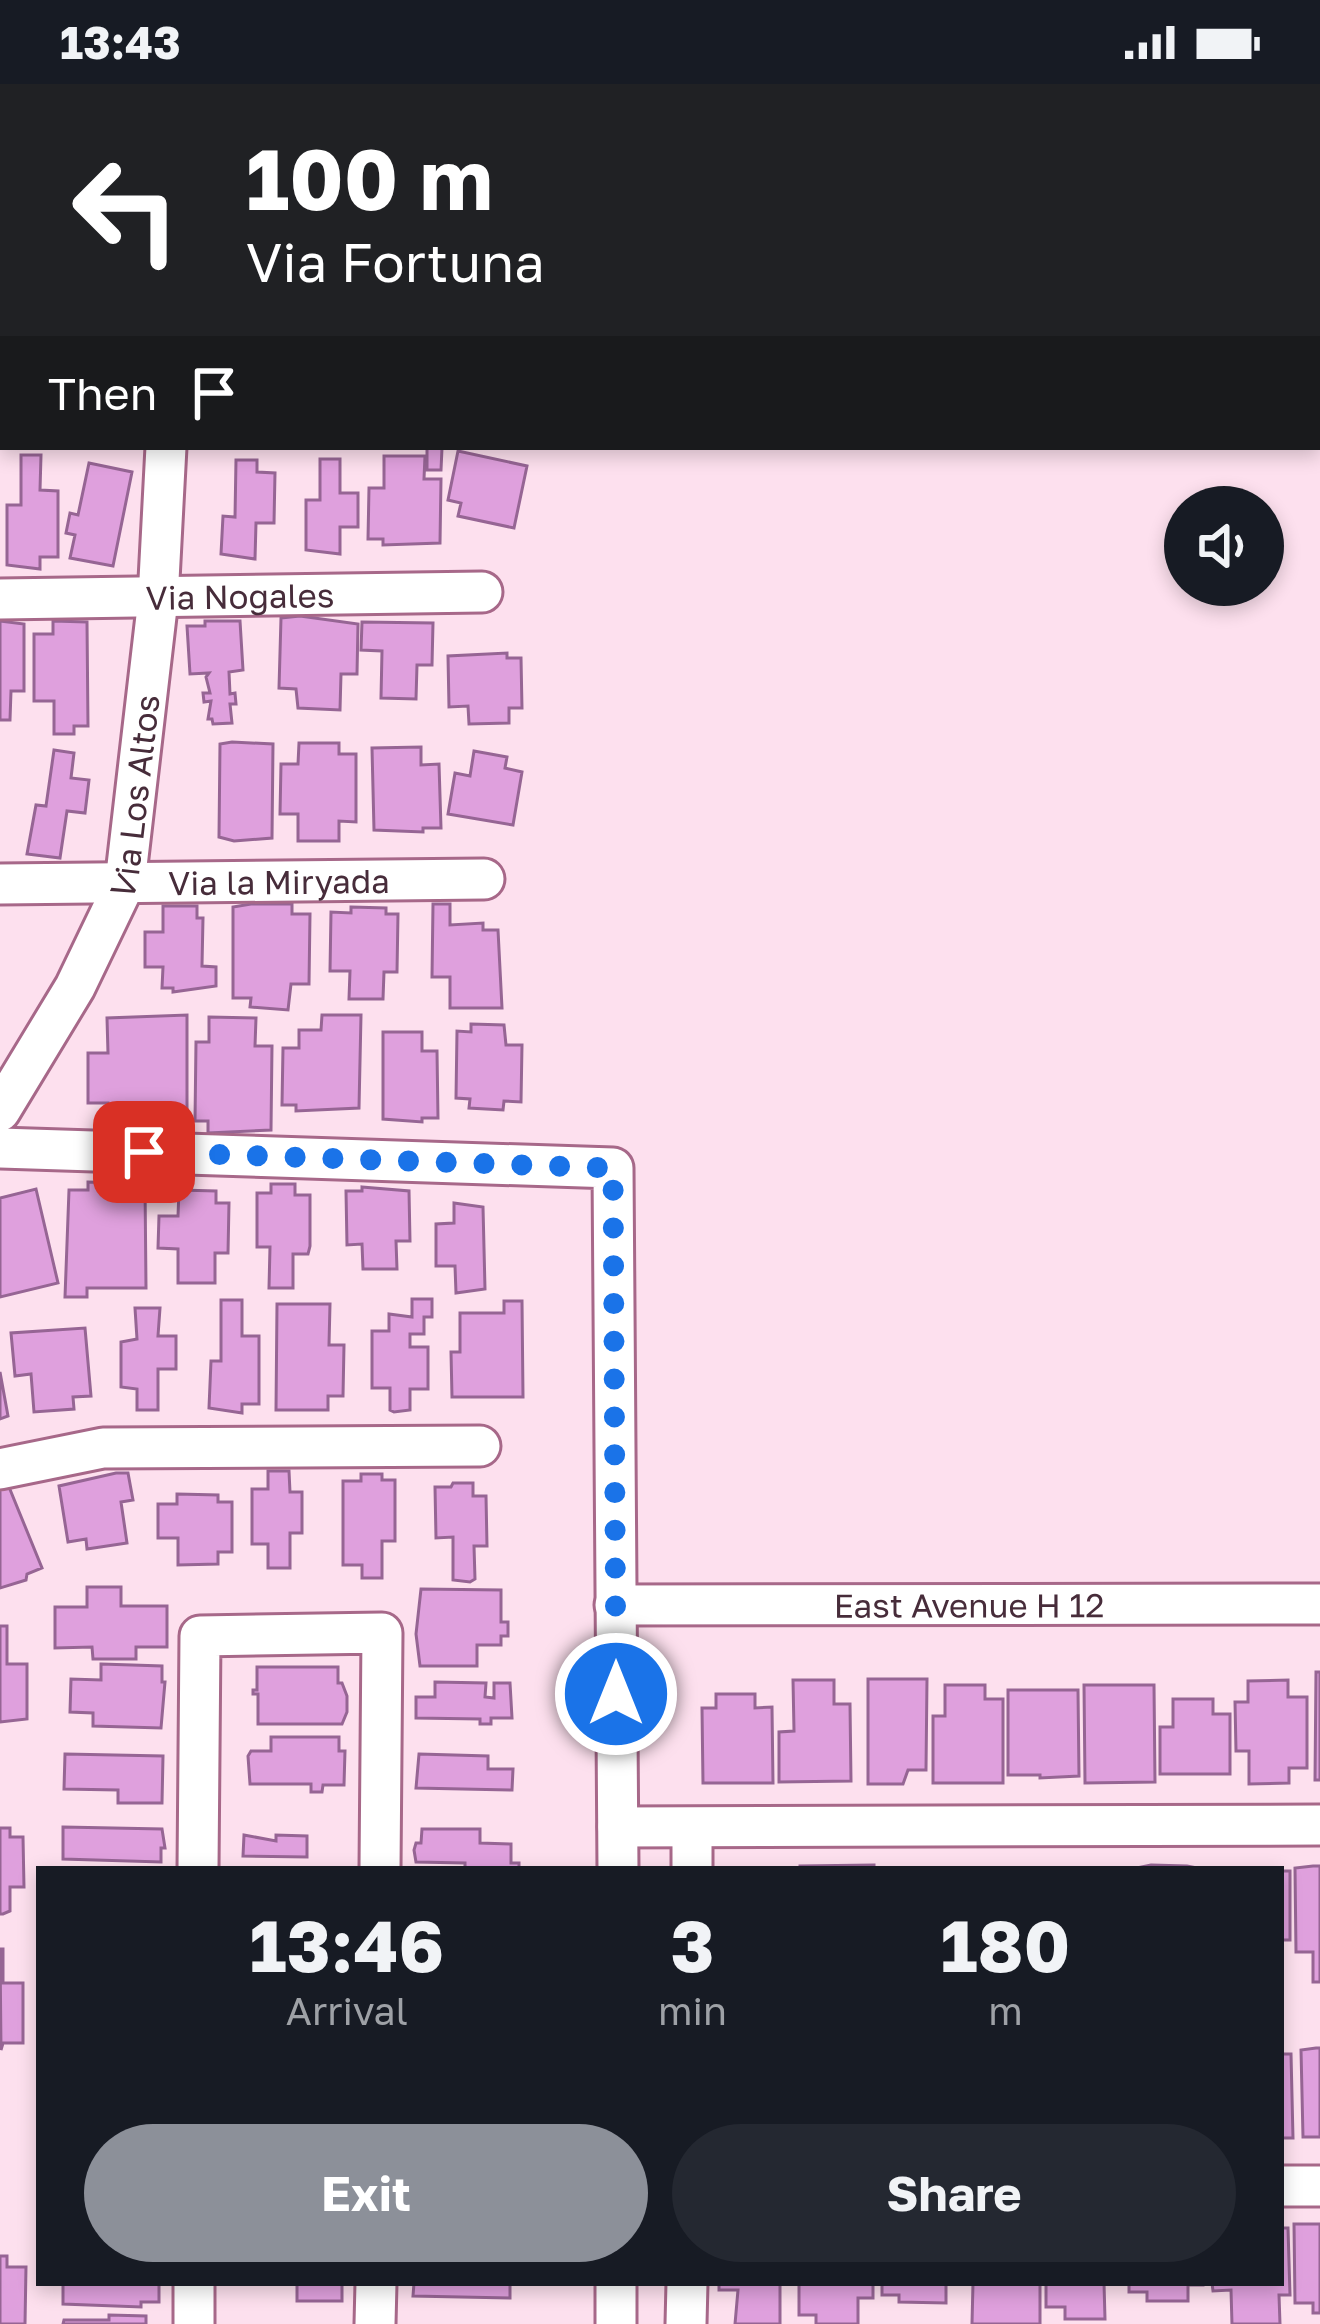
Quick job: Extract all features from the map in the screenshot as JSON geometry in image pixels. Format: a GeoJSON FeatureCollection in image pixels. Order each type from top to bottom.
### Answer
{"type":"FeatureCollection","features":[{"type":"Feature","properties":{"kind":"street","name":"Via Los Altos"},"geometry":{"type":"LineString","coordinates":[[0,1111],[75,987],[125,883],[158,599],[166,450]]}},
{"type":"Feature","properties":{"kind":"street","name":"Via Nogales"},"geometry":{"type":"LineString","coordinates":[[0,599],[482,592]]}},
{"type":"Feature","properties":{"kind":"street","name":"Via la Miryada"},"geometry":{"type":"LineString","coordinates":[[0,884],[484,879]]}},
{"type":"Feature","properties":{"kind":"street"},"geometry":{"type":"LineString","coordinates":[[0,1148],[613,1168],[618,1866]]}},
{"type":"Feature","properties":{"kind":"street"},"geometry":{"type":"LineString","coordinates":[[0,1469],[104,1448],[480,1446]]}},
{"type":"Feature","properties":{"kind":"street","name":"East Avenue H 12"},"geometry":{"type":"LineString","coordinates":[[615,1605],[1320,1604]]}},
{"type":"Feature","properties":{"kind":"street"},"geometry":{"type":"LineString","coordinates":[[198,1866],[200,1636],[382,1633],[380,1866]]}},
{"type":"Feature","properties":{"kind":"street"},"geometry":{"type":"LineString","coordinates":[[618,1827],[1320,1825]]}},
{"type":"Feature","properties":{"kind":"street"},"geometry":{"type":"LineString","coordinates":[[692,1828],[692,1866]]}},
{"type":"Feature","properties":{"kind":"street"},"geometry":{"type":"LineString","coordinates":[[1284,2186],[1320,2186]]}},
{"type":"Feature","properties":{"kind":"street"},"geometry":{"type":"LineString","coordinates":[[194,2286],[194,2324]]}},
{"type":"Feature","properties":{"kind":"street"},"geometry":{"type":"LineString","coordinates":[[375,2324],[376,2286]]}},
{"type":"Feature","properties":{"kind":"street"},"geometry":{"type":"LineString","coordinates":[[616,2286],[616,2324]]}},
{"type":"Feature","properties":{"kind":"street"},"geometry":{"type":"LineString","coordinates":[[686,2286],[686,2324]]}},
{"type":"Feature","properties":{"kind":"building"},"geometry":{"type":"Polygon","coordinates":[[[427,450],[442,450],[441,470],[427,470],[427,450]]]}},
{"type":"Feature","properties":{"kind":"building"},"geometry":{"type":"Polygon","coordinates":[[[458,451],[527,466],[514,528],[458,516],[461,503],[448,500],[458,451]]]}},
{"type":"Feature","properties":{"kind":"building"},"geometry":{"type":"Polygon","coordinates":[[[21,455],[41,455],[40,490],[58,491],[58,557],[40,557],[40,569],[7,565],[7,505],[21,505],[21,455]]]}},
{"type":"Feature","properties":{"kind":"building"},"geometry":{"type":"Polygon","coordinates":[[[384,456],[425,456],[424,479],[441,479],[440,543],[383,545],[383,539],[368,539],[369,488],[384,488],[384,456]]]}},
{"type":"Feature","properties":{"kind":"building"},"geometry":{"type":"Polygon","coordinates":[[[320,459],[340,459],[340,493],[358,493],[358,527],[340,527],[340,554],[306,550],[306,500],[320,500],[320,459]]]}},
{"type":"Feature","properties":{"kind":"building"},"geometry":{"type":"Polygon","coordinates":[[[236,460],[257,460],[257,472],[275,473],[274,523],[256,523],[255,559],[221,554],[223,516],[235,517],[236,460]]]}},
{"type":"Feature","properties":{"kind":"building"},"geometry":{"type":"Polygon","coordinates":[[[89,463],[132,472],[113,566],[70,558],[75,535],[66,533],[70,513],[78,515],[89,463]]]}},
{"type":"Feature","properties":{"kind":"building"},"geometry":{"type":"Polygon","coordinates":[[[281,618],[358,624],[357,674],[341,674],[340,710],[298,708],[296,689],[279,688],[281,618]]]}},
{"type":"Feature","properties":{"kind":"building"},"geometry":{"type":"Polygon","coordinates":[[[0,621],[24,624],[24,691],[11,691],[10,720],[0,720],[0,621]]]}},
{"type":"Feature","properties":{"kind":"building"},"geometry":{"type":"Polygon","coordinates":[[[53,621],[87,622],[88,726],[74,726],[74,734],[54,734],[54,701],[34,701],[34,634],[53,634],[53,621]]]}},
{"type":"Feature","properties":{"kind":"building"},"geometry":{"type":"Polygon","coordinates":[[[205,621],[240,621],[243,670],[229,672],[230,694],[235,693],[236,704],[230,704],[232,723],[213,724],[208,719],[211,701],[204,702],[203,693],[210,693],[209,673],[190,674],[187,626],[205,626],[205,621]]]}},
{"type":"Feature","properties":{"kind":"building"},"geometry":{"type":"Polygon","coordinates":[[[362,622],[433,623],[432,665],[417,665],[416,699],[381,698],[382,651],[361,650],[362,622]]]}},
{"type":"Feature","properties":{"kind":"building"},"geometry":{"type":"Polygon","coordinates":[[[507,653],[507,658],[521,658],[522,708],[509,708],[509,723],[469,724],[468,706],[449,707],[448,656],[507,653]]]}},
{"type":"Feature","properties":{"kind":"building"},"geometry":{"type":"Polygon","coordinates":[[[299,743],[339,743],[339,754],[356,754],[356,822],[339,821],[339,841],[298,841],[298,814],[280,814],[281,764],[298,764],[299,743]]]}},
{"type":"Feature","properties":{"kind":"building"},"geometry":{"type":"Polygon","coordinates":[[[220,744],[273,744],[272,838],[234,841],[219,837],[220,744]]]}},
{"type":"Feature","properties":{"kind":"building"},"geometry":{"type":"Polygon","coordinates":[[[421,747],[421,765],[439,764],[441,828],[374,830],[372,748],[421,747]]]}},
{"type":"Feature","properties":{"kind":"building"},"geometry":{"type":"Polygon","coordinates":[[[54,750],[74,753],[71,778],[89,780],[85,813],[67,811],[60,858],[27,854],[36,805],[46,806],[54,750]]]}},
{"type":"Feature","properties":{"kind":"building"},"geometry":{"type":"Polygon","coordinates":[[[474,751],[507,757],[505,768],[522,772],[513,825],[448,814],[455,773],[470,776],[474,751]]]}},
{"type":"Feature","properties":{"kind":"building"},"geometry":{"type":"Polygon","coordinates":[[[292,904],[292,914],[310,914],[309,984],[291,984],[288,1010],[250,1007],[251,998],[233,998],[233,907],[292,904]]]}},
{"type":"Feature","properties":{"kind":"building"},"geometry":{"type":"Polygon","coordinates":[[[433,904],[450,904],[450,925],[483,923],[483,930],[498,930],[502,1008],[450,1008],[450,977],[432,977],[433,904]]]}},
{"type":"Feature","properties":{"kind":"building"},"geometry":{"type":"Polygon","coordinates":[[[163,906],[197,906],[197,918],[203,918],[202,966],[216,967],[216,986],[173,992],[173,988],[162,988],[163,967],[145,967],[145,932],[163,932],[163,906]]]}},
{"type":"Feature","properties":{"kind":"building"},"geometry":{"type":"Polygon","coordinates":[[[351,907],[386,908],[386,914],[398,914],[397,972],[384,972],[383,999],[349,999],[350,971],[330,971],[331,912],[351,913],[351,907]]]}},
{"type":"Feature","properties":{"kind":"building"},"geometry":{"type":"Polygon","coordinates":[[[187,1015],[187,1127],[108,1128],[108,1103],[88,1103],[88,1053],[108,1053],[107,1018],[187,1015]]]}},
{"type":"Feature","properties":{"kind":"building"},"geometry":{"type":"Polygon","coordinates":[[[322,1015],[361,1015],[359,1108],[296,1111],[296,1105],[282,1105],[283,1048],[299,1048],[299,1030],[321,1030],[322,1015]]]}},
{"type":"Feature","properties":{"kind":"building"},"geometry":{"type":"Polygon","coordinates":[[[209,1017],[256,1018],[255,1046],[272,1046],[271,1130],[208,1133],[208,1121],[195,1121],[196,1042],[209,1042],[209,1017]]]}},
{"type":"Feature","properties":{"kind":"building"},"geometry":{"type":"Polygon","coordinates":[[[471,1024],[504,1025],[506,1045],[522,1045],[521,1102],[504,1101],[503,1110],[469,1108],[470,1099],[456,1098],[457,1031],[471,1032],[471,1024]]]}},
{"type":"Feature","properties":{"kind":"building"},"geometry":{"type":"Polygon","coordinates":[[[383,1032],[422,1032],[422,1051],[437,1051],[438,1118],[422,1118],[422,1122],[383,1119],[383,1032]]]}},
{"type":"Feature","properties":{"kind":"building"},"geometry":{"type":"Polygon","coordinates":[[[88,1182],[145,1184],[146,1288],[87,1288],[87,1297],[65,1297],[69,1190],[88,1190],[88,1182]]]}},
{"type":"Feature","properties":{"kind":"building"},"geometry":{"type":"Polygon","coordinates":[[[271,1184],[295,1184],[295,1195],[310,1195],[310,1246],[308,1254],[293,1254],[293,1288],[269,1288],[270,1247],[257,1247],[257,1193],[271,1193],[271,1184]]]}},
{"type":"Feature","properties":{"kind":"building"},"geometry":{"type":"Polygon","coordinates":[[[362,1187],[409,1191],[410,1241],[396,1241],[397,1269],[363,1269],[362,1244],[347,1245],[346,1191],[362,1191],[362,1187]]]}},
{"type":"Feature","properties":{"kind":"building"},"geometry":{"type":"Polygon","coordinates":[[[36,1189],[58,1283],[0,1297],[0,1198],[36,1189]]]}},
{"type":"Feature","properties":{"kind":"building"},"geometry":{"type":"Polygon","coordinates":[[[179,1190],[216,1191],[216,1203],[229,1203],[228,1253],[215,1253],[215,1283],[178,1283],[178,1249],[158,1248],[159,1216],[178,1216],[179,1190]]]}},
{"type":"Feature","properties":{"kind":"building"},"geometry":{"type":"Polygon","coordinates":[[[454,1203],[483,1207],[485,1289],[456,1293],[455,1266],[436,1266],[436,1224],[454,1223],[454,1203]]]}},
{"type":"Feature","properties":{"kind":"building"},"geometry":{"type":"Polygon","coordinates":[[[412,1299],[432,1299],[432,1317],[424,1317],[424,1334],[410,1334],[410,1347],[428,1347],[428,1389],[410,1389],[410,1410],[394,1412],[390,1410],[390,1388],[372,1388],[372,1331],[389,1331],[389,1314],[412,1317],[412,1299]]]}},
{"type":"Feature","properties":{"kind":"building"},"geometry":{"type":"Polygon","coordinates":[[[221,1300],[242,1300],[242,1336],[259,1336],[259,1404],[242,1404],[242,1413],[209,1408],[211,1361],[221,1361],[221,1300]]]}},
{"type":"Feature","properties":{"kind":"building"},"geometry":{"type":"Polygon","coordinates":[[[504,1301],[522,1301],[523,1397],[452,1397],[451,1352],[460,1352],[460,1313],[504,1313],[504,1301]]]}},
{"type":"Feature","properties":{"kind":"building"},"geometry":{"type":"Polygon","coordinates":[[[277,1304],[330,1304],[329,1345],[344,1345],[343,1396],[328,1396],[328,1410],[276,1410],[277,1304]]]}},
{"type":"Feature","properties":{"kind":"building"},"geometry":{"type":"Polygon","coordinates":[[[135,1308],[160,1308],[158,1336],[176,1336],[176,1369],[158,1369],[158,1410],[137,1410],[137,1389],[121,1387],[121,1342],[137,1339],[135,1308]]]}},
{"type":"Feature","properties":{"kind":"building"},"geometry":{"type":"Polygon","coordinates":[[[85,1328],[91,1396],[73,1397],[74,1409],[34,1412],[31,1374],[15,1376],[11,1333],[85,1328]]]}},
{"type":"Feature","properties":{"kind":"building"},"geometry":{"type":"Polygon","coordinates":[[[0,1372],[8,1416],[0,1419],[0,1372]]]}},
{"type":"Feature","properties":{"kind":"building"},"geometry":{"type":"Polygon","coordinates":[[[268,1471],[289,1471],[290,1492],[302,1492],[302,1533],[290,1533],[290,1568],[268,1568],[268,1544],[252,1544],[252,1489],[268,1489],[268,1471]]]}},
{"type":"Feature","properties":{"kind":"building"},"geometry":{"type":"Polygon","coordinates":[[[128,1473],[133,1500],[121,1502],[127,1543],[87,1549],[86,1539],[68,1542],[59,1486],[128,1473]]]}},
{"type":"Feature","properties":{"kind":"building"},"geometry":{"type":"Polygon","coordinates":[[[361,1474],[382,1474],[382,1480],[395,1480],[395,1541],[382,1541],[382,1578],[362,1578],[362,1565],[343,1565],[343,1481],[361,1481],[361,1474]]]}},
{"type":"Feature","properties":{"kind":"building"},"geometry":{"type":"Polygon","coordinates":[[[473,1483],[473,1496],[486,1496],[487,1546],[474,1546],[475,1579],[470,1582],[453,1580],[453,1537],[436,1538],[435,1487],[473,1483]]]}},
{"type":"Feature","properties":{"kind":"building"},"geometry":{"type":"Polygon","coordinates":[[[9,1487],[42,1568],[27,1574],[26,1580],[0,1588],[0,1490],[9,1487]]]}},
{"type":"Feature","properties":{"kind":"building"},"geometry":{"type":"Polygon","coordinates":[[[177,1494],[218,1495],[218,1502],[232,1502],[232,1552],[218,1552],[218,1564],[178,1565],[178,1538],[158,1538],[158,1504],[177,1504],[177,1494]]]}},
{"type":"Feature","properties":{"kind":"building"},"geometry":{"type":"Polygon","coordinates":[[[87,1587],[121,1587],[121,1606],[167,1606],[167,1647],[136,1647],[136,1659],[93,1659],[92,1647],[55,1648],[55,1607],[87,1607],[87,1587]]]}},
{"type":"Feature","properties":{"kind":"building"},"geometry":{"type":"Polygon","coordinates":[[[421,1589],[501,1590],[501,1622],[508,1622],[508,1636],[501,1636],[501,1645],[477,1645],[477,1666],[420,1666],[416,1634],[421,1589]]]}},
{"type":"Feature","properties":{"kind":"building"},"geometry":{"type":"Polygon","coordinates":[[[0,1626],[7,1626],[7,1664],[27,1664],[27,1719],[0,1722],[0,1626]]]}},
{"type":"Feature","properties":{"kind":"building"},"geometry":{"type":"Polygon","coordinates":[[[101,1664],[162,1666],[161,1728],[93,1726],[93,1713],[70,1712],[71,1679],[101,1680],[101,1664]]]}},
{"type":"Feature","properties":{"kind":"building"},"geometry":{"type":"Polygon","coordinates":[[[257,1667],[338,1667],[338,1683],[347,1696],[342,1724],[258,1724],[258,1694],[253,1694],[257,1667]]]}},
{"type":"Feature","properties":{"kind":"building"},"geometry":{"type":"Polygon","coordinates":[[[1316,1672],[1320,1672],[1320,1780],[1315,1780],[1316,1672]]]}},
{"type":"Feature","properties":{"kind":"building"},"geometry":{"type":"Polygon","coordinates":[[[868,1679],[927,1679],[926,1770],[908,1770],[903,1784],[868,1784],[868,1679]]]}},
{"type":"Feature","properties":{"kind":"building"},"geometry":{"type":"Polygon","coordinates":[[[793,1680],[834,1680],[834,1704],[850,1704],[851,1781],[779,1782],[779,1732],[794,1731],[793,1680]]]}},
{"type":"Feature","properties":{"kind":"building"},"geometry":{"type":"Polygon","coordinates":[[[1288,1680],[1288,1697],[1307,1697],[1307,1768],[1289,1768],[1289,1783],[1249,1784],[1249,1751],[1236,1751],[1235,1702],[1248,1702],[1248,1681],[1288,1680]]]}},
{"type":"Feature","properties":{"kind":"building"},"geometry":{"type":"Polygon","coordinates":[[[435,1682],[486,1683],[485,1697],[494,1698],[494,1683],[510,1683],[512,1718],[491,1718],[491,1724],[480,1724],[480,1719],[416,1718],[416,1697],[435,1697],[435,1682]]]}},
{"type":"Feature","properties":{"kind":"building"},"geometry":{"type":"Polygon","coordinates":[[[945,1685],[985,1685],[985,1699],[1003,1699],[1003,1783],[933,1783],[933,1716],[945,1716],[945,1685]]]}},
{"type":"Feature","properties":{"kind":"building"},"geometry":{"type":"Polygon","coordinates":[[[1084,1685],[1154,1685],[1155,1782],[1085,1783],[1084,1685]]]}},
{"type":"Feature","properties":{"kind":"building"},"geometry":{"type":"Polygon","coordinates":[[[1008,1690],[1078,1690],[1079,1776],[1008,1775],[1008,1690]]]}},
{"type":"Feature","properties":{"kind":"building"},"geometry":{"type":"Polygon","coordinates":[[[716,1694],[755,1694],[755,1708],[772,1707],[773,1783],[703,1783],[702,1708],[716,1708],[716,1694]]]}},
{"type":"Feature","properties":{"kind":"building"},"geometry":{"type":"Polygon","coordinates":[[[1173,1699],[1213,1699],[1213,1714],[1230,1714],[1230,1774],[1160,1774],[1160,1727],[1173,1727],[1173,1699]]]}},
{"type":"Feature","properties":{"kind":"building"},"geometry":{"type":"Polygon","coordinates":[[[271,1737],[339,1737],[339,1751],[345,1751],[344,1785],[323,1785],[322,1792],[311,1792],[311,1784],[250,1784],[248,1756],[251,1751],[271,1751],[271,1737]]]}},
{"type":"Feature","properties":{"kind":"building"},"geometry":{"type":"Polygon","coordinates":[[[65,1754],[163,1756],[162,1803],[118,1803],[118,1790],[64,1789],[65,1754]]]}},
{"type":"Feature","properties":{"kind":"building"},"geometry":{"type":"Polygon","coordinates":[[[419,1754],[488,1756],[488,1769],[513,1769],[512,1790],[416,1788],[419,1754]]]}},
{"type":"Feature","properties":{"kind":"building"},"geometry":{"type":"Polygon","coordinates":[[[63,1827],[162,1829],[165,1848],[161,1848],[161,1862],[63,1859],[63,1827]]]}},
{"type":"Feature","properties":{"kind":"building"},"geometry":{"type":"Polygon","coordinates":[[[0,1828],[10,1828],[10,1837],[23,1837],[24,1887],[10,1887],[10,1911],[3,1914],[0,1914],[0,1828]]]}},
{"type":"Feature","properties":{"kind":"building"},"geometry":{"type":"Polygon","coordinates":[[[422,1829],[480,1829],[480,1843],[511,1844],[511,1863],[519,1866],[416,1862],[414,1850],[421,1843],[422,1829]]]}},
{"type":"Feature","properties":{"kind":"building"},"geometry":{"type":"Polygon","coordinates":[[[244,1835],[276,1841],[276,1835],[307,1836],[307,1857],[243,1856],[244,1835]]]}},
{"type":"Feature","properties":{"kind":"building"},"geometry":{"type":"Polygon","coordinates":[[[1320,1866],[1320,1982],[1313,1982],[1313,1952],[1296,1952],[1295,1868],[1320,1866]]]}},
{"type":"Feature","properties":{"kind":"building"},"geometry":{"type":"Polygon","coordinates":[[[1284,1871],[1290,1871],[1290,1940],[1284,1940],[1284,1871]]]}},
{"type":"Feature","properties":{"kind":"building"},"geometry":{"type":"Polygon","coordinates":[[[0,1949],[3,1983],[23,1983],[23,2043],[3,2043],[1,2050],[0,1949]]]}},
{"type":"Feature","properties":{"kind":"building"},"geometry":{"type":"Polygon","coordinates":[[[1320,2048],[1320,2137],[1303,2137],[1301,2050],[1320,2048]]]}},
{"type":"Feature","properties":{"kind":"building"},"geometry":{"type":"Polygon","coordinates":[[[1284,2054],[1291,2054],[1293,2138],[1284,2138],[1284,2054]]]}},
{"type":"Feature","properties":{"kind":"building"},"geometry":{"type":"Polygon","coordinates":[[[1294,2224],[1320,2224],[1320,2313],[1313,2313],[1313,2303],[1295,2303],[1294,2224]]]}},
{"type":"Feature","properties":{"kind":"building"},"geometry":{"type":"Polygon","coordinates":[[[1284,2228],[1288,2228],[1290,2295],[1279,2295],[1280,2324],[1232,2324],[1231,2290],[1213,2291],[1212,2286],[1284,2286],[1284,2228]]]}},
{"type":"Feature","properties":{"kind":"building"},"geometry":{"type":"Polygon","coordinates":[[[0,2256],[7,2256],[7,2267],[26,2267],[25,2324],[0,2324],[0,2256]]]}},
{"type":"Feature","properties":{"kind":"building"},"geometry":{"type":"Polygon","coordinates":[[[63,2286],[159,2286],[159,2302],[141,2302],[141,2307],[63,2304],[63,2286]]]}},
{"type":"Feature","properties":{"kind":"building"},"geometry":{"type":"Polygon","coordinates":[[[297,2286],[342,2286],[342,2301],[297,2301],[297,2286]]]}},
{"type":"Feature","properties":{"kind":"building"},"geometry":{"type":"Polygon","coordinates":[[[414,2286],[510,2286],[510,2298],[413,2296],[414,2286]]]}},
{"type":"Feature","properties":{"kind":"building"},"geometry":{"type":"Polygon","coordinates":[[[719,2286],[780,2286],[780,2324],[735,2324],[738,2290],[719,2290],[719,2286]]]}},
{"type":"Feature","properties":{"kind":"building"},"geometry":{"type":"Polygon","coordinates":[[[799,2286],[873,2286],[873,2298],[858,2298],[858,2324],[816,2324],[816,2315],[799,2315],[799,2286]]]}},
{"type":"Feature","properties":{"kind":"building"},"geometry":{"type":"Polygon","coordinates":[[[882,2286],[946,2286],[946,2303],[899,2302],[899,2295],[882,2295],[882,2286]]]}},
{"type":"Feature","properties":{"kind":"building"},"geometry":{"type":"Polygon","coordinates":[[[973,2286],[1040,2286],[1040,2324],[972,2324],[973,2286]]]}},
{"type":"Feature","properties":{"kind":"building"},"geometry":{"type":"Polygon","coordinates":[[[1046,2286],[1104,2286],[1105,2319],[1065,2319],[1065,2307],[1046,2307],[1046,2286]]]}},
{"type":"Feature","properties":{"kind":"building"},"geometry":{"type":"Polygon","coordinates":[[[1129,2286],[1188,2286],[1188,2301],[1147,2301],[1147,2292],[1129,2292],[1129,2286]]]}},
{"type":"Feature","properties":{"kind":"building"},"geometry":{"type":"Polygon","coordinates":[[[109,2315],[146,2316],[146,2324],[63,2324],[64,2320],[109,2320],[109,2315]]]}},
{"type":"Feature","properties":{"kind":"route"},"geometry":{"type":"LineString","coordinates":[[144,1152],[613,1168],[616,1694]]}}]}
